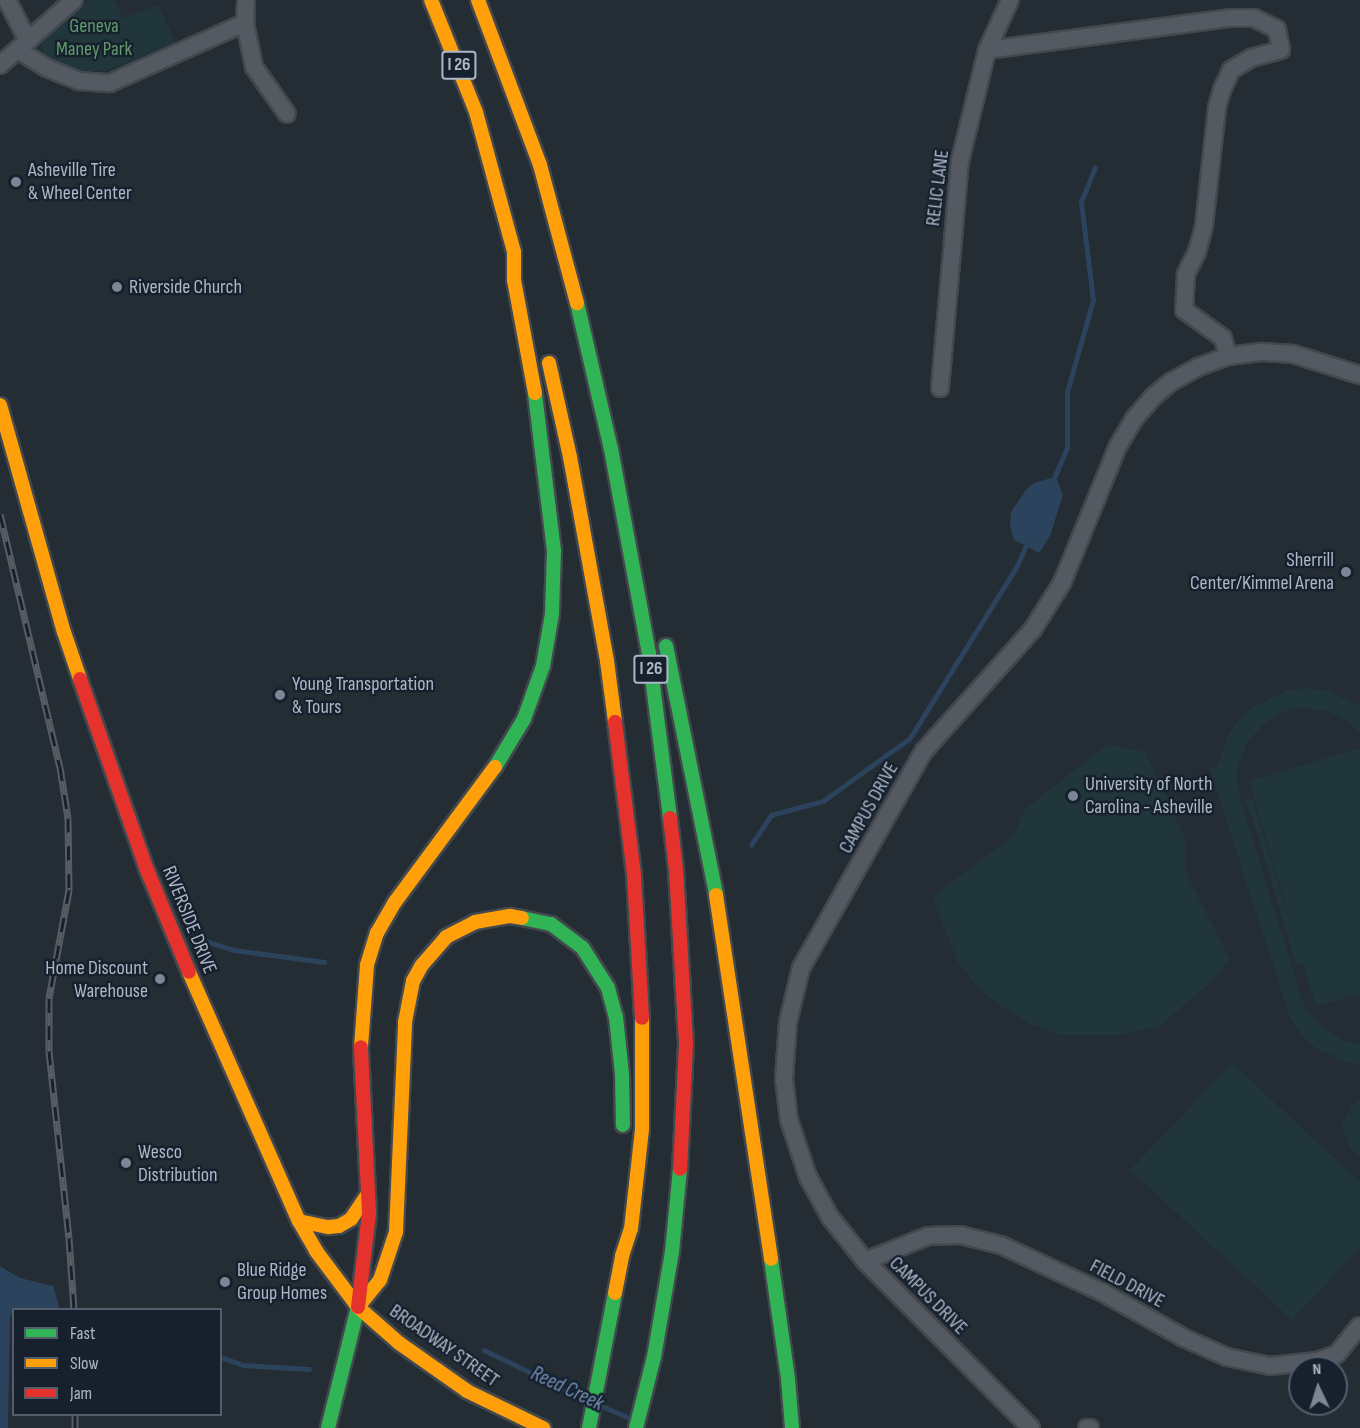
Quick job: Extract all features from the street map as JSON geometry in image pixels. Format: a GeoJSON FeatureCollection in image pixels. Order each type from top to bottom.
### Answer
{"type":"FeatureCollection","features":[{"type":"Feature","properties":{"kind":"main road","name":"I 26"},"geometry":{"type":"LineString","coordinates":[[432,0],[476,112],[514,252],[524,263],[528,274]]}},
{"type":"Feature","properties":{"kind":"main road","name":"I 26"},"geometry":{"type":"LineString","coordinates":[[478,0],[540,165],[585,333],[628,539],[649,654],[676,870],[684,987],[684,1132],[672,1252],[654,1357],[636,1428]]}},
{"type":"Feature","properties":{"kind":"main road"},"geometry":{"type":"LineString","coordinates":[[328,1428],[358,1307],[369,1213],[360,1011],[367,965],[377,933],[395,902],[494,771],[524,719],[535,692],[549,640],[554,551],[548,488],[529,350],[514,280],[514,252]]}},
{"type":"Feature","properties":{"kind":"main road"},"geometry":{"type":"LineString","coordinates":[[585,333],[603,356],[637,508]]}},
{"type":"Feature","properties":{"kind":"main road","name":"I 26"},"geometry":{"type":"LineString","coordinates":[[546,349],[594,578],[621,758],[634,875],[642,988],[642,1129],[631,1229],[622,1256],[589,1428]]}},
{"type":"Feature","properties":{"kind":"main road","name":"RIVERSIDE DRIVE"},"geometry":{"type":"LineString","coordinates":[[0,405],[64,632],[147,870],[220,1047],[299,1221],[316,1251],[358,1307]]}},
{"type":"Feature","properties":{"kind":"main road"},"geometry":{"type":"LineString","coordinates":[[664,636],[693,776],[732,992],[786,1368],[792,1428]]}},
{"type":"Feature","properties":{"kind":"main road"},"geometry":{"type":"LineString","coordinates":[[358,1307],[380,1280],[396,1232],[405,1022],[413,981],[422,966],[446,938],[476,921],[510,916],[552,924],[582,947],[608,988],[616,1017],[622,1074],[622,1143]]}},
{"type":"Feature","properties":{"kind":"main road"},"geometry":{"type":"LineString","coordinates":[[621,1186],[618,1224],[622,1256]]}},
{"type":"Feature","properties":{"kind":"main road"},"geometry":{"type":"LineString","coordinates":[[299,1221],[328,1227],[339,1226],[351,1219],[368,1194]]}},
{"type":"Feature","properties":{"kind":"main road","name":"BROADWAY STREET"},"geometry":{"type":"LineString","coordinates":[[358,1307],[399,1343],[467,1391],[543,1428]]}},
{"type":"Feature","properties":{"kind":"street"},"geometry":{"type":"LineString","coordinates":[[7,0],[23,46],[48,68],[79,81],[110,83],[245,23]]}},
{"type":"Feature","properties":{"kind":"street"},"geometry":{"type":"LineString","coordinates":[[0,65],[74,0]]}},
{"type":"Feature","properties":{"kind":"street"},"geometry":{"type":"LineString","coordinates":[[246,0],[245,23],[254,67],[287,114]]}},
{"type":"Feature","properties":{"kind":"street","name":"RELIC LANE"},"geometry":{"type":"LineString","coordinates":[[940,388],[960,161],[987,50],[1010,0]]}},
{"type":"Feature","properties":{"kind":"street"},"geometry":{"type":"LineString","coordinates":[[987,50],[1229,18],[1254,18],[1276,29],[1281,50],[1251,58],[1231,70],[1222,90],[1217,108],[1204,226],[1197,252],[1186,273],[1184,310],[1207,330],[1223,338],[1228,356]]}},
{"type":"Feature","properties":{"kind":"street","name":"CAMPUS DRIVE"},"geometry":{"type":"LineString","coordinates":[[1031,1428],[865,1261],[830,1217],[808,1178],[789,1120],[784,1079],[788,1022],[801,968],[924,752],[1034,629],[1062,582],[1118,446],[1134,419],[1153,398],[1171,382],[1198,367],[1228,356],[1263,352],[1293,354],[1360,375]]}},
{"type":"Feature","properties":{"kind":"street","name":"FIELD DRIVE"},"geometry":{"type":"LineString","coordinates":[[865,1261],[928,1236],[960,1235],[1001,1245],[1102,1292],[1184,1338],[1227,1357],[1270,1366],[1317,1361],[1337,1354],[1360,1326]]}},
{"type":"Feature","properties":{"kind":"green space","name":"Geneva Maney Park"},"geometry":{"type":"Polygon","coordinates":[[[88,0],[114,0],[123,18],[158,5],[176,42],[106,71],[80,71],[56,63],[44,54],[41,46],[45,36],[88,0]]]}},
{"type":"Feature","properties":{"kind":"green space"},"geometry":{"type":"Polygon","coordinates":[[[1309,688],[1328,691],[1360,706],[1360,733],[1343,718],[1327,711],[1296,708],[1282,712],[1268,720],[1248,741],[1238,767],[1237,782],[1301,996],[1308,1011],[1321,1027],[1343,1041],[1360,1044],[1360,1064],[1347,1062],[1317,1049],[1305,1039],[1290,1018],[1210,769],[1218,766],[1226,740],[1236,723],[1251,708],[1287,690],[1309,688]]]}},
{"type":"Feature","properties":{"kind":"green space"},"geometry":{"type":"Polygon","coordinates":[[[1108,744],[1145,752],[1186,840],[1186,873],[1230,960],[1210,983],[1158,1027],[1119,1035],[1059,1035],[1032,1025],[1008,1011],[988,997],[973,982],[958,962],[932,897],[1013,836],[1026,808],[1108,744]]]}},
{"type":"Feature","properties":{"kind":"green space"},"geometry":{"type":"Polygon","coordinates":[[[1360,748],[1360,994],[1316,1006],[1303,963],[1296,965],[1253,820],[1245,801],[1252,799],[1297,944],[1249,781],[1360,748]]]}},
{"type":"Feature","properties":{"kind":"green space"},"geometry":{"type":"Polygon","coordinates":[[[1232,1063],[1360,1182],[1360,1248],[1292,1320],[1130,1170],[1232,1063]]]}},
{"type":"Feature","properties":{"kind":"green space"},"geometry":{"type":"Polygon","coordinates":[[[1360,1099],[1360,1158],[1350,1149],[1342,1125],[1352,1104],[1360,1099]]]}},
{"type":"Feature","properties":{"kind":"water"},"geometry":{"type":"Polygon","coordinates":[[[1051,478],[1057,480],[1063,495],[1050,536],[1039,553],[1014,540],[1010,526],[1011,512],[1026,490],[1034,483],[1051,478]]]}},
{"type":"Feature","properties":{"kind":"water"},"geometry":{"type":"Polygon","coordinates":[[[0,1266],[20,1278],[53,1286],[59,1306],[58,1308],[12,1308],[8,1428],[0,1428],[0,1266]]]}},
{"type":"Feature","properties":{"kind":"waterway"},"geometry":{"type":"LineString","coordinates":[[1052,483],[1067,448],[1067,392],[1093,300],[1081,202],[1095,168]]}},
{"type":"Feature","properties":{"kind":"waterway"},"geometry":{"type":"LineString","coordinates":[[751,845],[771,815],[823,801],[910,738],[1016,568],[1027,543]]}},
{"type":"Feature","properties":{"kind":"waterway"},"geometry":{"type":"LineString","coordinates":[[193,937],[234,950],[324,962]]}},
{"type":"Feature","properties":{"kind":"waterway","name":"Reed Creek"},"geometry":{"type":"LineString","coordinates":[[484,1350],[583,1398]]}},
{"type":"Feature","properties":{"kind":"waterway","name":"Reed Creek"},"geometry":{"type":"LineString","coordinates":[[222,1358],[243,1365],[309,1369]]}},
{"type":"Feature","properties":{"kind":"waterway","name":"Reed Creek"},"geometry":{"type":"LineString","coordinates":[[604,1407],[627,1417]]}},
{"type":"Feature","properties":{"kind":"railway"},"geometry":{"type":"LineString","coordinates":[[0,514],[60,767],[68,818],[69,890],[49,998],[49,1051],[69,1238],[74,1308]]}},
{"type":"Feature","properties":{"kind":"railway"},"geometry":{"type":"LineString","coordinates":[[75,1416],[75,1428]]}},
{"type":"Feature","properties":{"kind":"traffic: fast"},"geometry":{"type":"LineString","coordinates":[[577,303],[611,449],[649,654],[670,818]]}},
{"type":"Feature","properties":{"kind":"traffic: fast"},"geometry":{"type":"LineString","coordinates":[[495,767],[524,719],[543,666],[552,614],[554,551],[535,393]]}},
{"type":"Feature","properties":{"kind":"traffic: fast"},"geometry":{"type":"LineString","coordinates":[[666,646],[716,895]]}},
{"type":"Feature","properties":{"kind":"traffic: fast"},"geometry":{"type":"LineString","coordinates":[[522,918],[551,924],[582,947],[608,988],[616,1017],[622,1074],[623,1125]]}},
{"type":"Feature","properties":{"kind":"traffic: fast"},"geometry":{"type":"LineString","coordinates":[[636,1428],[654,1357],[672,1252],[680,1169]]}},
{"type":"Feature","properties":{"kind":"traffic: fast"},"geometry":{"type":"LineString","coordinates":[[771,1259],[788,1379],[792,1428]]}},
{"type":"Feature","properties":{"kind":"traffic: fast"},"geometry":{"type":"LineString","coordinates":[[589,1428],[615,1293]]}},
{"type":"Feature","properties":{"kind":"traffic: fast"},"geometry":{"type":"LineString","coordinates":[[328,1428],[358,1307]]}},
{"type":"Feature","properties":{"kind":"traffic: slow"},"geometry":{"type":"LineString","coordinates":[[431,0],[476,112],[514,252],[514,280],[535,393]]}},
{"type":"Feature","properties":{"kind":"traffic: slow"},"geometry":{"type":"LineString","coordinates":[[478,0],[540,165],[577,303]]}},
{"type":"Feature","properties":{"kind":"traffic: slow"},"geometry":{"type":"LineString","coordinates":[[549,363],[570,457],[607,661],[615,722]]}},
{"type":"Feature","properties":{"kind":"traffic: slow"},"geometry":{"type":"LineString","coordinates":[[0,405],[64,632],[80,679]]}},
{"type":"Feature","properties":{"kind":"traffic: slow"},"geometry":{"type":"LineString","coordinates":[[361,1047],[367,965],[377,933],[395,902],[495,767]]}},
{"type":"Feature","properties":{"kind":"traffic: slow"},"geometry":{"type":"LineString","coordinates":[[716,895],[771,1259]]}},
{"type":"Feature","properties":{"kind":"traffic: slow"},"geometry":{"type":"LineString","coordinates":[[358,1307],[380,1280],[396,1232],[405,1022],[413,981],[422,965],[446,937],[475,922],[510,916],[522,918]]}},
{"type":"Feature","properties":{"kind":"traffic: slow"},"geometry":{"type":"LineString","coordinates":[[189,972],[299,1221],[316,1251],[358,1307],[399,1343],[467,1391],[543,1428]]}},
{"type":"Feature","properties":{"kind":"traffic: slow"},"geometry":{"type":"LineString","coordinates":[[615,1293],[622,1256],[631,1229],[642,1129],[642,1018]]}},
{"type":"Feature","properties":{"kind":"traffic: slow"},"geometry":{"type":"LineString","coordinates":[[299,1221],[328,1227],[339,1226],[351,1219],[368,1194]]}},
{"type":"Feature","properties":{"kind":"traffic: jam"},"geometry":{"type":"LineString","coordinates":[[80,679],[147,870],[189,972]]}},
{"type":"Feature","properties":{"kind":"traffic: jam"},"geometry":{"type":"LineString","coordinates":[[615,722],[634,875],[642,1018]]}},
{"type":"Feature","properties":{"kind":"traffic: jam"},"geometry":{"type":"LineString","coordinates":[[670,818],[676,870],[686,1044],[680,1169]]}},
{"type":"Feature","properties":{"kind":"traffic: jam"},"geometry":{"type":"LineString","coordinates":[[358,1307],[369,1213],[361,1047]]}},
{"type":"Feature","properties":{"kind":"place","name":"Asheville Tire & Wheel Center"},"geometry":{"type":"Point","coordinates":[16,182]}},
{"type":"Feature","properties":{"kind":"place","name":"Riverside Church"},"geometry":{"type":"Point","coordinates":[117,287]}},
{"type":"Feature","properties":{"kind":"place","name":"Sherrill Center/Kimmel Arena"},"geometry":{"type":"Point","coordinates":[1346,572]}},
{"type":"Feature","properties":{"kind":"place","name":"Young Transportation & Tours"},"geometry":{"type":"Point","coordinates":[280,695]}},
{"type":"Feature","properties":{"kind":"place","name":"University of North Carolina - Asheville"},"geometry":{"type":"Point","coordinates":[1073,796]}},
{"type":"Feature","properties":{"kind":"place","name":"Home Discount Warehouse"},"geometry":{"type":"Point","coordinates":[160,979]}},
{"type":"Feature","properties":{"kind":"place","name":"Wesco Distribution"},"geometry":{"type":"Point","coordinates":[126,1163]}},
{"type":"Feature","properties":{"kind":"place","name":"Blue Ridge Group Homes"},"geometry":{"type":"Point","coordinates":[225,1282]}}]}
